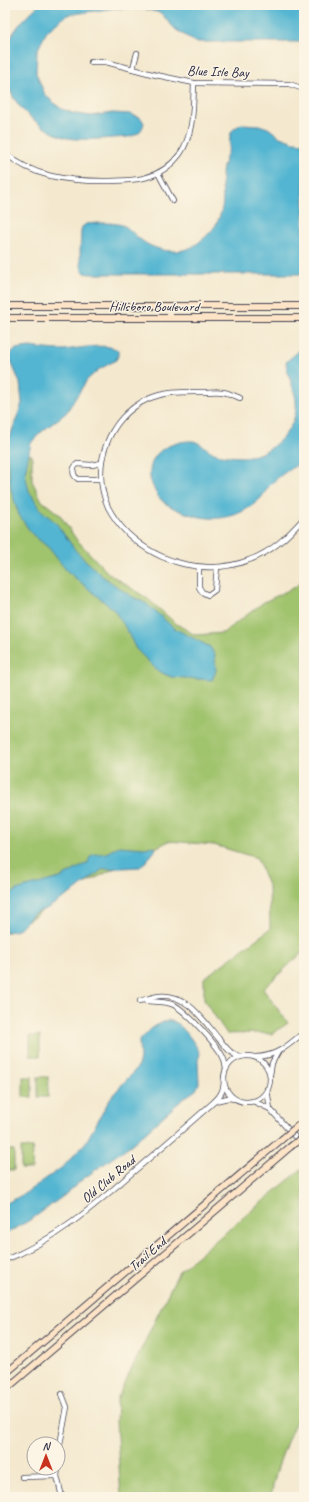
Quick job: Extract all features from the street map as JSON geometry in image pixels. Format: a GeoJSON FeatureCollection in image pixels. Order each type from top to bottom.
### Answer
{"type":"FeatureCollection","features":[{"type":"Feature","properties":{"kind":"street"},"geometry":{"type":"LineString","coordinates":[[133,68],[137,53]]}},
{"type":"Feature","properties":{"kind":"street","name":"Blue Isle Bay"},"geometry":{"type":"LineString","coordinates":[[91,62],[106,62],[133,68],[156,76],[194,83],[289,84],[304,89]]}},
{"type":"Feature","properties":{"kind":"street"},"geometry":{"type":"LineString","coordinates":[[5,153],[20,164],[35,171],[64,179],[80,181],[129,181],[144,179],[158,173],[180,154],[187,141],[191,126],[194,83]]}},
{"type":"Feature","properties":{"kind":"street"},"geometry":{"type":"LineString","coordinates":[[158,173],[174,201]]}},
{"type":"Feature","properties":{"kind":"street","name":"Hillsboro Boulevard"},"geometry":{"type":"LineString","coordinates":[[5,306],[304,306]]}},
{"type":"Feature","properties":{"kind":"street","name":"Hillsboro Boulevard"},"geometry":{"type":"LineString","coordinates":[[5,318],[304,318]]}},
{"type":"Feature","properties":{"kind":"street"},"geometry":{"type":"LineString","coordinates":[[240,398],[222,392],[176,392],[163,394],[148,399],[135,406],[115,426],[104,451],[101,463],[101,479],[108,507],[115,520],[135,540],[146,548],[170,560],[185,565],[199,567],[217,567],[237,564],[250,560],[264,553],[286,538],[304,518]]}},
{"type":"Feature","properties":{"kind":"street"},"geometry":{"type":"LineString","coordinates":[[101,463],[92,465],[77,464],[73,471],[74,475],[78,479],[101,479]]}},
{"type":"Feature","properties":{"kind":"street"},"geometry":{"type":"LineString","coordinates":[[199,567],[199,587],[202,592],[208,595],[215,590],[217,567]]}},
{"type":"Feature","properties":{"kind":"street"},"geometry":{"type":"LineString","coordinates":[[237,1099],[229,1093],[225,1084],[224,1079],[226,1069],[223,1057],[191,1018],[182,1009],[165,1002],[140,1001],[158,996],[181,999],[193,1008],[230,1052],[240,1057],[269,1056],[278,1052],[304,1032]]}},
{"type":"Feature","properties":{"kind":"street"},"geometry":{"type":"LineString","coordinates":[[270,1108],[268,1088],[272,1063],[278,1052]]}},
{"type":"Feature","properties":{"kind":"street"},"geometry":{"type":"LineString","coordinates":[[226,1069],[232,1062],[240,1057]]}},
{"type":"Feature","properties":{"kind":"street"},"geometry":{"type":"LineString","coordinates":[[255,1057],[263,1063],[270,1077]]}},
{"type":"Feature","properties":{"kind":"street","name":"Old Club Road"},"geometry":{"type":"LineString","coordinates":[[5,1260],[47,1239],[94,1206],[216,1101],[222,1094],[224,1079]]}},
{"type":"Feature","properties":{"kind":"street"},"geometry":{"type":"LineString","coordinates":[[252,1101],[261,1096],[268,1088]]}},
{"type":"Feature","properties":{"kind":"street"},"geometry":{"type":"LineString","coordinates":[[216,1101],[228,1098],[257,1101],[270,1108],[304,1147]]}},
{"type":"Feature","properties":{"kind":"street","name":"Trail End"},"geometry":{"type":"LineString","coordinates":[[5,1374],[302,1122]]}},
{"type":"Feature","properties":{"kind":"street","name":"Trail End"},"geometry":{"type":"LineString","coordinates":[[5,1390],[304,1136]]}},
{"type":"Feature","properties":{"kind":"street"},"geometry":{"type":"LineString","coordinates":[[62,1394],[67,1407],[62,1436]]}},
{"type":"Feature","properties":{"kind":"street"},"geometry":{"type":"LineString","coordinates":[[22,1478],[58,1476],[62,1497]]}},
{"type":"Feature","properties":{"kind":"green space"},"geometry":{"type":"Polygon","coordinates":[[[5,452],[32,455],[32,481],[42,501],[60,515],[76,539],[108,573],[148,599],[175,623],[195,635],[223,633],[264,602],[295,587],[304,579],[304,951],[263,989],[288,1023],[272,1034],[227,1034],[204,1000],[204,978],[270,929],[269,888],[257,858],[214,845],[169,841],[74,889],[15,929],[5,933],[5,452]]]}},
{"type":"Feature","properties":{"kind":"green space"},"geometry":{"type":"Polygon","coordinates":[[[30,1036],[40,1036],[40,1056],[30,1056],[30,1036]]]}},
{"type":"Feature","properties":{"kind":"green space"},"geometry":{"type":"Polygon","coordinates":[[[23,1077],[32,1077],[32,1097],[23,1097],[23,1077]]]}},
{"type":"Feature","properties":{"kind":"green space"},"geometry":{"type":"Polygon","coordinates":[[[38,1077],[48,1077],[48,1097],[38,1097],[38,1077]]]}},
{"type":"Feature","properties":{"kind":"green space"},"geometry":{"type":"Polygon","coordinates":[[[21,1148],[33,1148],[32,1169],[21,1169],[21,1148]]]}},
{"type":"Feature","properties":{"kind":"green space"},"geometry":{"type":"Polygon","coordinates":[[[5,1150],[14,1150],[14,1170],[5,1170],[5,1150]]]}},
{"type":"Feature","properties":{"kind":"green space"},"geometry":{"type":"Polygon","coordinates":[[[304,1167],[304,1404],[284,1449],[276,1473],[271,1497],[121,1497],[116,1421],[117,1399],[179,1271],[304,1167]]]}},
{"type":"Feature","properties":{"kind":"water"},"geometry":{"type":"Polygon","coordinates":[[[39,5],[304,5],[304,42],[195,42],[175,29],[161,13],[144,9],[115,8],[67,15],[47,31],[37,51],[36,73],[45,95],[60,108],[72,113],[90,116],[112,113],[130,114],[141,118],[144,123],[139,133],[128,137],[74,139],[57,135],[25,113],[13,97],[6,79],[5,57],[10,39],[20,24],[39,5]]]}},
{"type":"Feature","properties":{"kind":"water"},"geometry":{"type":"Polygon","coordinates":[[[242,124],[259,125],[268,128],[280,137],[294,142],[304,143],[304,274],[87,274],[84,272],[81,268],[80,246],[82,227],[86,224],[109,223],[122,225],[147,244],[162,250],[170,251],[185,250],[192,247],[208,235],[215,226],[221,212],[223,201],[222,172],[229,149],[231,133],[242,124]]]}},
{"type":"Feature","properties":{"kind":"water"},"geometry":{"type":"Polygon","coordinates":[[[106,346],[118,350],[116,360],[98,370],[87,380],[66,413],[40,433],[31,443],[25,473],[29,491],[42,511],[56,523],[76,551],[102,576],[131,596],[147,604],[174,628],[210,647],[215,655],[216,671],[212,680],[171,677],[158,671],[136,649],[125,627],[114,610],[67,571],[49,548],[32,534],[19,515],[11,490],[6,448],[22,403],[20,383],[10,359],[10,354],[15,349],[30,347],[62,350],[106,346]]]}},
{"type":"Feature","properties":{"kind":"water"},"geometry":{"type":"Polygon","coordinates":[[[304,349],[304,461],[287,471],[269,486],[261,498],[253,505],[235,515],[206,518],[186,513],[164,502],[155,491],[150,479],[150,471],[155,456],[169,446],[184,441],[193,441],[217,454],[243,457],[258,454],[274,446],[280,440],[291,425],[296,409],[294,391],[288,374],[286,362],[300,350],[304,349]]]}},
{"type":"Feature","properties":{"kind":"water"},"geometry":{"type":"Polygon","coordinates":[[[119,846],[144,848],[154,846],[156,848],[152,855],[140,867],[103,869],[76,890],[48,908],[33,914],[20,928],[15,931],[5,932],[5,897],[19,889],[60,878],[88,863],[92,855],[106,853],[119,846]]]}},
{"type":"Feature","properties":{"kind":"water"},"geometry":{"type":"Polygon","coordinates":[[[168,1020],[175,1022],[182,1027],[199,1051],[199,1083],[196,1090],[184,1098],[132,1144],[83,1179],[66,1194],[32,1219],[5,1234],[5,1204],[24,1194],[64,1166],[86,1142],[111,1097],[137,1068],[140,1059],[139,1041],[153,1027],[168,1020]]]}}]}
